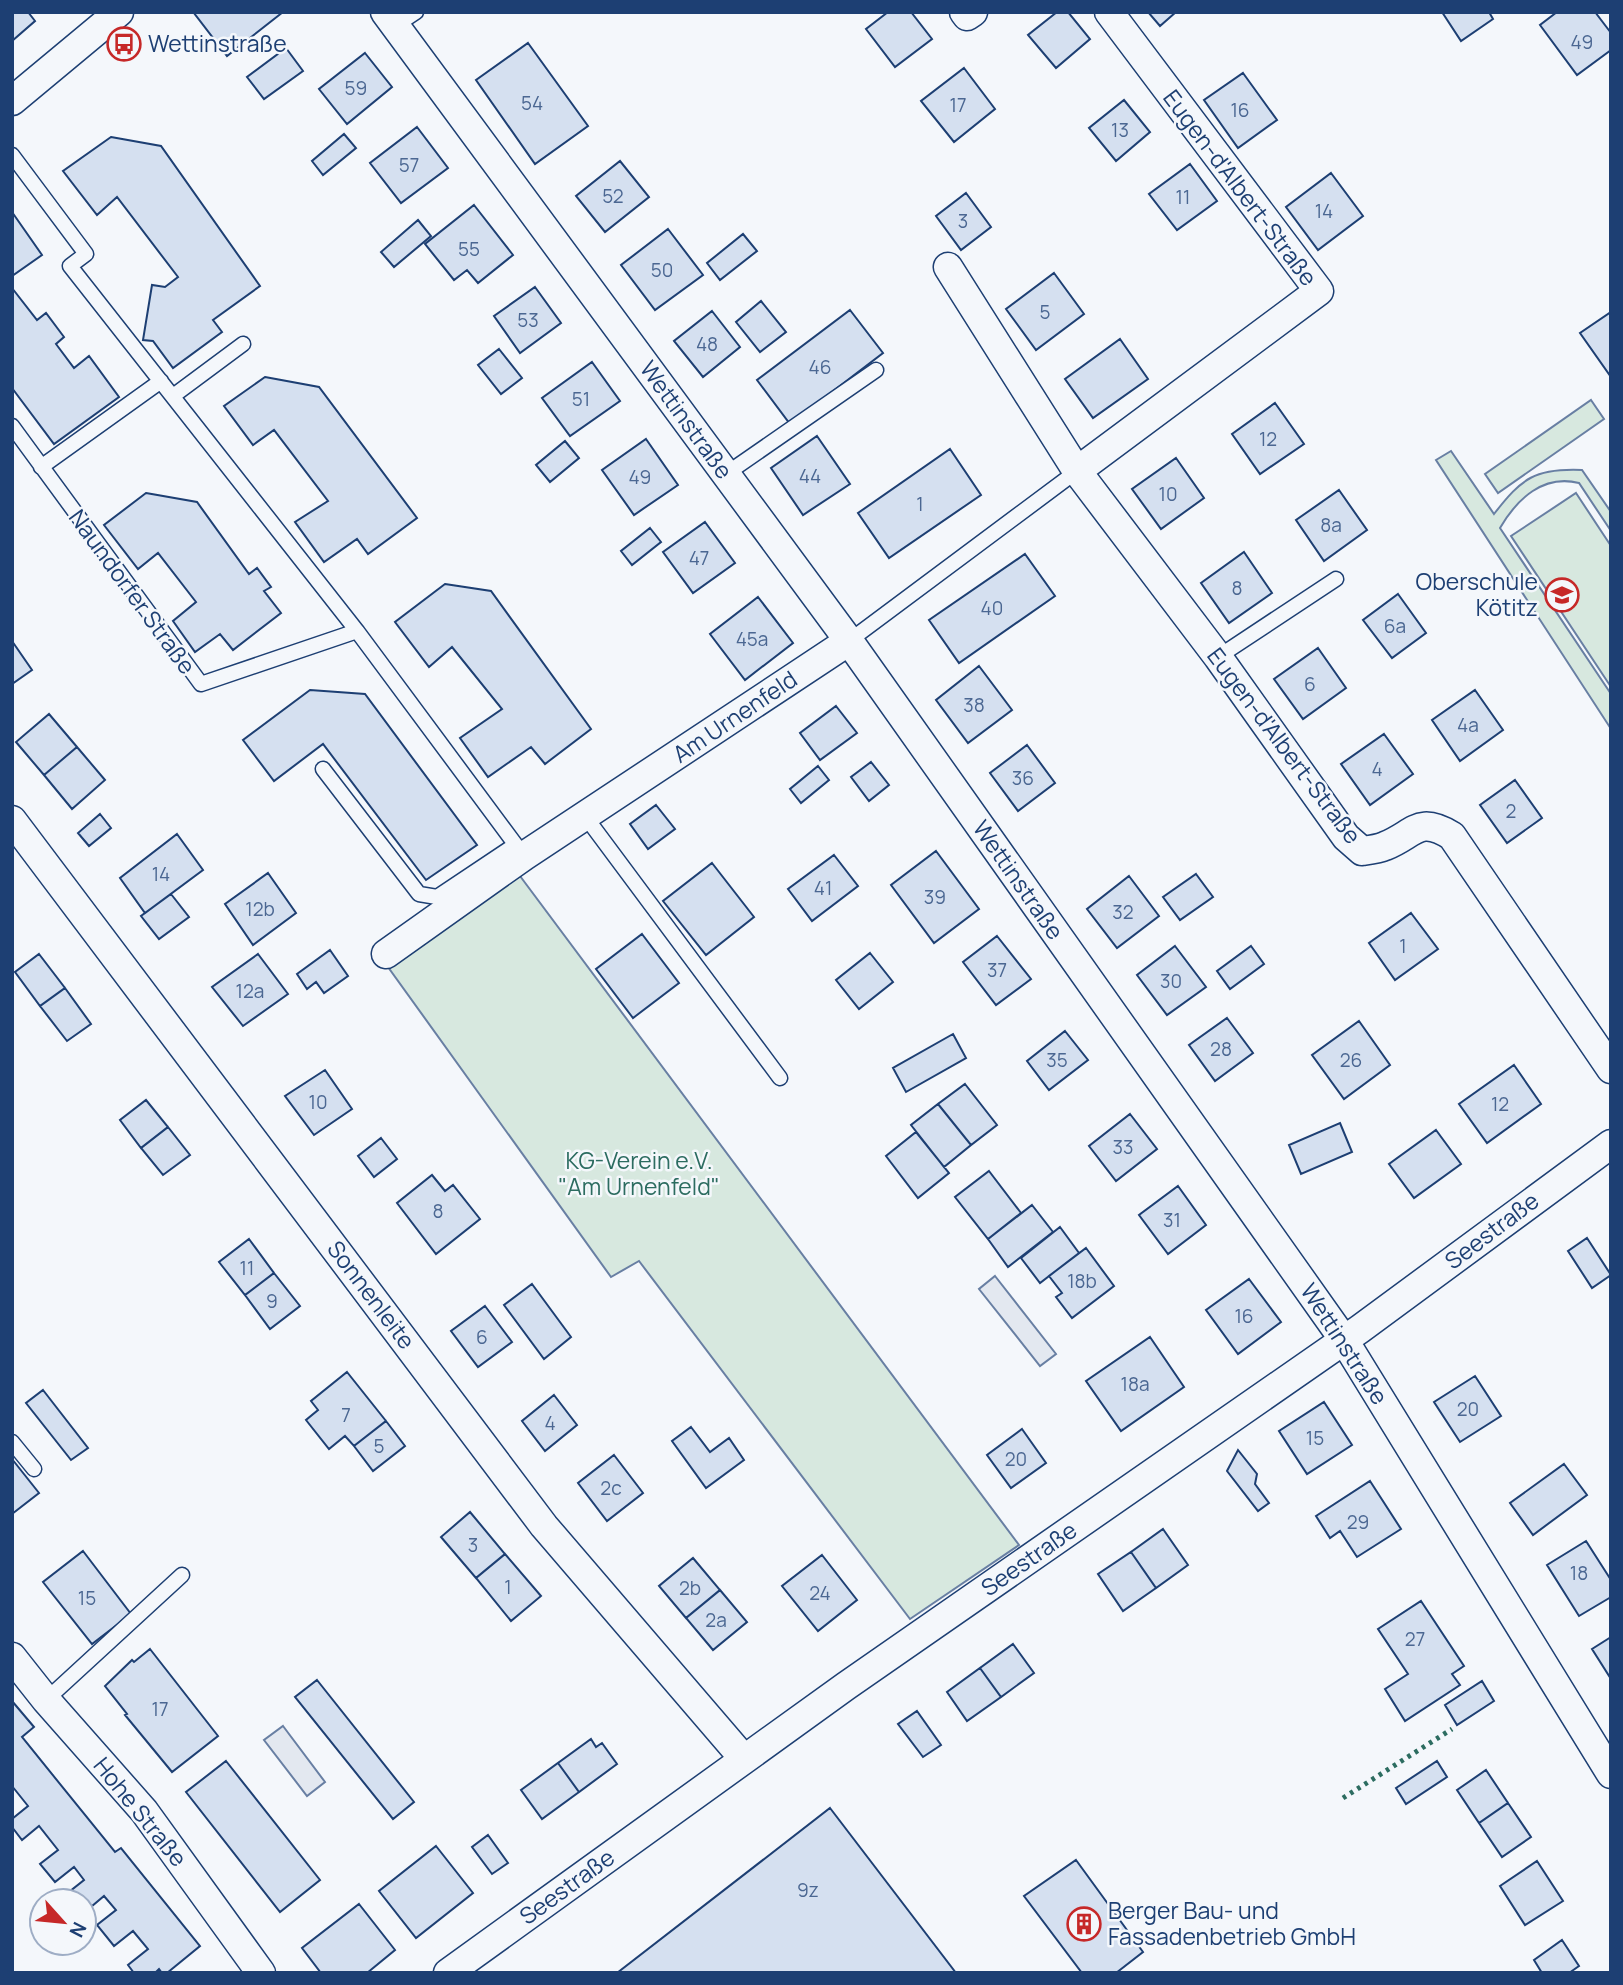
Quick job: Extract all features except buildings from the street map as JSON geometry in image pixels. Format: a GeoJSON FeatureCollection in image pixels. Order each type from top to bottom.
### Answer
{"type":"FeatureCollection","features":[{"type":"Feature","properties":{"kind":"street"},"geometry":{"type":"LineString","coordinates":[[12,101],[119,12]]}},
{"type":"Feature","properties":{"kind":"street"},"geometry":{"type":"LineString","coordinates":[[964,12],[967,16],[973,12]]}},
{"type":"Feature","properties":{"kind":"street","name":"Eugen-d'Albert-Straße"},"geometry":{"type":"LineString","coordinates":[[1077,471],[1319,291],[1110,12]]}},
{"type":"Feature","properties":{"kind":"street","name":"Wettinstraße"},"geometry":{"type":"LineString","coordinates":[[399,17],[849,641],[1344,1340],[1611,1774]]}},
{"type":"Feature","properties":{"kind":"street","name":"Eugen-d'Albert-Straße"},"geometry":{"type":"LineString","coordinates":[[948,267],[1077,471],[1218,657],[1346,837],[1362,851],[1384,847],[1419,827],[1436,826],[1452,836],[1611,1069]]}},
{"type":"Feature","properties":{"kind":"street","name":"Am Urnenfeld"},"geometry":{"type":"LineString","coordinates":[[386,954],[519,851],[585,816],[849,641]]}},
{"type":"Feature","properties":{"kind":"street","name":"Sonnenleite"},"geometry":{"type":"LineString","coordinates":[[12,820],[544,1526],[744,1759]]}},
{"type":"Feature","properties":{"kind":"street","name":"Seestraße"},"geometry":{"type":"LineString","coordinates":[[448,1973],[744,1759],[1344,1340],[1611,1144]]}},
{"type":"Feature","properties":{"kind":"street","name":"Hohe Straße"},"geometry":{"type":"LineString","coordinates":[[12,1657],[144,1811],[261,1973]]}},
{"type":"Feature","properties":{"kind":"lane"},"geometry":{"type":"LineString","coordinates":[[12,155],[86,254],[70,266],[357,631],[519,851],[437,897],[419,894],[323,769]]}},
{"type":"Feature","properties":{"kind":"lane"},"geometry":{"type":"LineString","coordinates":[[173,396],[243,344]]}},
{"type":"Feature","properties":{"kind":"lane"},"geometry":{"type":"LineString","coordinates":[[726,474],[876,370]]}},
{"type":"Feature","properties":{"kind":"lane"},"geometry":{"type":"LineString","coordinates":[[41,467],[161,381]]}},
{"type":"Feature","properties":{"kind":"lane","name":"Naundorfer Straße"},"geometry":{"type":"LineString","coordinates":[[12,426],[201,684],[357,631]]}},
{"type":"Feature","properties":{"kind":"lane","name":"Am Urnenfeld"},"geometry":{"type":"LineString","coordinates":[[849,641],[1077,471]]}},
{"type":"Feature","properties":{"kind":"lane"},"geometry":{"type":"LineString","coordinates":[[1218,657],[1336,579]]}},
{"type":"Feature","properties":{"kind":"lane"},"geometry":{"type":"LineString","coordinates":[[585,816],[780,1078]]}},
{"type":"Feature","properties":{"kind":"lane"},"geometry":{"type":"LineString","coordinates":[[12,1442],[34,1469]]}},
{"type":"Feature","properties":{"kind":"lane"},"geometry":{"type":"LineString","coordinates":[[47,1700],[182,1575]]}},
{"type":"Feature","properties":{"kind":"green space"},"geometry":{"type":"Polygon","coordinates":[[[1591,400],[1604,419],[1498,493],[1485,474],[1591,400]]]}},
{"type":"Feature","properties":{"kind":"green space"},"geometry":{"type":"Polygon","coordinates":[[[1451,451],[1494,514],[1513,492],[1531,478],[1552,471],[1566,470],[1582,470],[1611,512],[1611,531],[1579,483],[1554,482],[1532,491],[1514,507],[1500,528],[1611,694],[1611,729],[1436,460],[1451,451]]]}},
{"type":"Feature","properties":{"kind":"green space"},"geometry":{"type":"Polygon","coordinates":[[[1576,493],[1611,546],[1611,687],[1511,536],[1576,493]]]}},
{"type":"Feature","properties":{"kind":"green space","name":"KG-Verein e.V. \"Am Urnenfeld\""},"geometry":{"type":"Polygon","coordinates":[[[520,876],[1019,1545],[910,1619],[639,1261],[611,1277],[388,967],[520,876]]]}},
{"type":"Feature","properties":{"kind":"shaded area"},"geometry":{"type":"Polygon","coordinates":[[[995,1276],[1056,1354],[1040,1366],[979,1289],[995,1276]]]}},
{"type":"Feature","properties":{"kind":"shaded area"},"geometry":{"type":"Polygon","coordinates":[[[283,1726],[325,1782],[307,1796],[264,1740],[283,1726]]]}},
{"type":"Feature","properties":{"kind":"hedge"},"geometry":{"type":"LineString","coordinates":[[1343,1798],[1452,1729]]}},
{"type":"Feature","properties":{"kind":"place","name":"Wettinstraße"},"geometry":{"type":"Point","coordinates":[124,44]}},
{"type":"Feature","properties":{"kind":"place","name":"Oberschule Kötitz"},"geometry":{"type":"Point","coordinates":[1562,595]}},
{"type":"Feature","properties":{"kind":"place","name":"Berger Bau- und Fassadenbetrieb GmbH"},"geometry":{"type":"Point","coordinates":[1084,1924]}}]}
